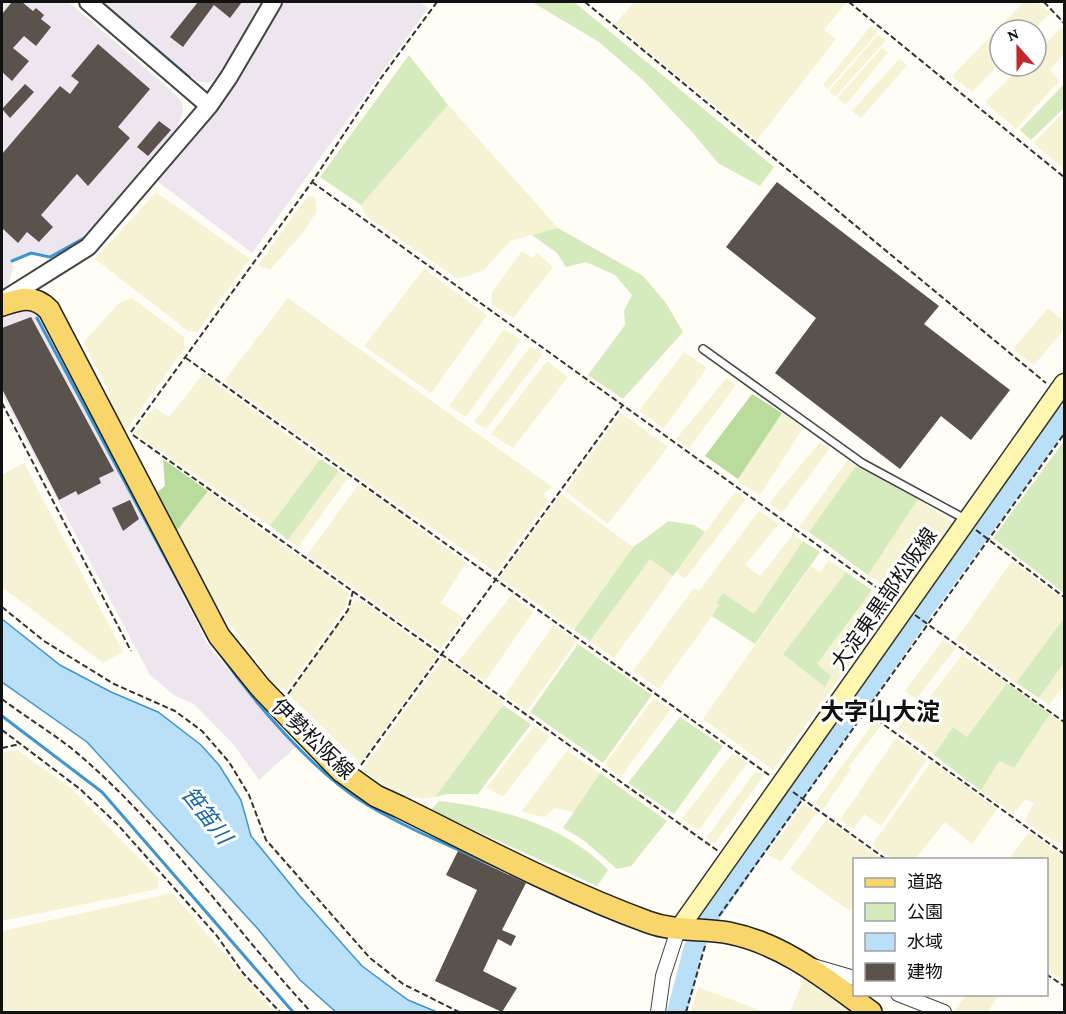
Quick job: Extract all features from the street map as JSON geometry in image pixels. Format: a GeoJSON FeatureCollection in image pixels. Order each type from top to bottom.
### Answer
{"type":"FeatureCollection","features":[{"type":"Feature","properties":{"kind":"main road"},"geometry":{"type":"LineString","coordinates":[[2,303],[30,298],[42,302],[49,310]]}},
{"type":"Feature","properties":{"kind":"main road","name":"伊勢松阪線"},"geometry":{"type":"LineString","coordinates":[[49,310],[219,636],[242,667],[296,726],[351,778],[400,807],[621,912],[756,942],[805,964],[871,1012]]}},
{"type":"Feature","properties":{"kind":"main road","name":"大淀東黒部松阪線"},"geometry":{"type":"LineString","coordinates":[[699,931],[727,857],[905,608],[970,524],[1061,390]]}},
{"type":"Feature","properties":{"kind":"street"},"geometry":{"type":"LineString","coordinates":[[88,2],[209,106]]}},
{"type":"Feature","properties":{"kind":"street"},"geometry":{"type":"LineString","coordinates":[[2,303],[48,270],[88,247],[209,106],[229,77],[273,2]]}},
{"type":"Feature","properties":{"kind":"street"},"geometry":{"type":"LineString","coordinates":[[48,270],[43,283],[49,310]]}},
{"type":"Feature","properties":{"kind":"street"},"geometry":{"type":"LineString","coordinates":[[658,1012],[663,976],[699,931]]}},
{"type":"Feature","properties":{"kind":"street"},"geometry":{"type":"LineString","coordinates":[[805,964],[853,977]]}},
{"type":"Feature","properties":{"kind":"street"},"geometry":{"type":"LineString","coordinates":[[903,996],[944,1012]]}},
{"type":"Feature","properties":{"kind":"lane"},"geometry":{"type":"LineString","coordinates":[[703,349],[862,463],[970,524]]}},
{"type":"Feature","properties":{"kind":"path"},"geometry":{"type":"LineString","coordinates":[[437,2],[381,78],[312,182],[130,433],[727,857]]}},
{"type":"Feature","properties":{"kind":"path"},"geometry":{"type":"LineString","coordinates":[[585,2],[1061,390]]}},
{"type":"Feature","properties":{"kind":"path"},"geometry":{"type":"LineString","coordinates":[[849,2],[1065,177]]}},
{"type":"Feature","properties":{"kind":"path"},"geometry":{"type":"LineString","coordinates":[[1044,2],[1065,23]]}},
{"type":"Feature","properties":{"kind":"path"},"geometry":{"type":"LineString","coordinates":[[312,182],[905,608]]}},
{"type":"Feature","properties":{"kind":"path"},"geometry":{"type":"LineString","coordinates":[[186,358],[780,783]]}},
{"type":"Feature","properties":{"kind":"path"},"geometry":{"type":"LineString","coordinates":[[2,403],[131,651]]}},
{"type":"Feature","properties":{"kind":"path"},"geometry":{"type":"LineString","coordinates":[[351,778],[622,406]]}},
{"type":"Feature","properties":{"kind":"path"},"geometry":{"type":"LineString","coordinates":[[686,1012],[701,955],[699,931],[717,919],[864,711],[1065,434]]}},
{"type":"Feature","properties":{"kind":"path"},"geometry":{"type":"LineString","coordinates":[[970,524],[1065,597]]}},
{"type":"Feature","properties":{"kind":"path"},"geometry":{"type":"LineString","coordinates":[[290,700],[288,694],[290,689],[348,610],[353,591]]}},
{"type":"Feature","properties":{"kind":"path"},"geometry":{"type":"LineString","coordinates":[[2,607],[44,641],[114,684],[175,711],[202,731],[229,762],[249,795],[266,840],[370,958],[403,984],[459,1012]]}},
{"type":"Feature","properties":{"kind":"path"},"geometry":{"type":"LineString","coordinates":[[924,621],[1065,722]]}},
{"type":"Feature","properties":{"kind":"path"},"geometry":{"type":"LineString","coordinates":[[2,699],[82,756],[112,786],[166,843],[311,1012]]}},
{"type":"Feature","properties":{"kind":"path"},"geometry":{"type":"LineString","coordinates":[[853,702],[1065,854]]}},
{"type":"Feature","properties":{"kind":"path"},"geometry":{"type":"LineString","coordinates":[[2,730],[80,789],[118,825],[217,936],[243,973],[280,1012]]}},
{"type":"Feature","properties":{"kind":"path"},"geometry":{"type":"LineString","coordinates":[[2,748],[20,744]]}},
{"type":"Feature","properties":{"kind":"path"},"geometry":{"type":"LineString","coordinates":[[802,798],[884,858]]}},
{"type":"Feature","properties":{"kind":"path"},"geometry":{"type":"LineString","coordinates":[[1048,975],[1065,986]]}},
{"type":"Feature","properties":{"kind":"shaded area"},"geometry":{"type":"Polygon","coordinates":[[[2,2],[69,2],[174,93],[182,102],[183,112],[177,129],[83,238],[50,255],[31,251],[11,260],[13,267],[8,288],[2,291],[2,2]]]}},
{"type":"Feature","properties":{"kind":"shaded area"},"geometry":{"type":"Polygon","coordinates":[[[103,2],[265,2],[224,74],[207,83],[197,81],[103,2]]]}},
{"type":"Feature","properties":{"kind":"shaded area"},"geometry":{"type":"Polygon","coordinates":[[[283,2],[421,2],[428,8],[252,253],[157,181],[215,111],[253,55],[283,2]]]}},
{"type":"Feature","properties":{"kind":"shaded area"},"geometry":{"type":"Polygon","coordinates":[[[634,2],[846,3],[824,30],[836,39],[757,140],[615,24],[634,2]]]}},
{"type":"Feature","properties":{"kind":"shaded area"},"geometry":{"type":"Polygon","coordinates":[[[1024,2],[1038,2],[1050,13],[1045,18],[1008,18],[1024,2]]]}},
{"type":"Feature","properties":{"kind":"shaded area"},"geometry":{"type":"Polygon","coordinates":[[[871,26],[878,32],[828,89],[823,85],[871,26]]]}},
{"type":"Feature","properties":{"kind":"shaded area"},"geometry":{"type":"Polygon","coordinates":[[[1062,27],[1064,53],[1050,70],[1059,81],[1016,129],[985,102],[1010,78],[1048,78],[1048,41],[1062,27]]]}},
{"type":"Feature","properties":{"kind":"shaded area"},"geometry":{"type":"Polygon","coordinates":[[[878,35],[886,40],[835,97],[829,91],[878,35]]]}},
{"type":"Feature","properties":{"kind":"shaded area"},"geometry":{"type":"Polygon","coordinates":[[[988,39],[988,75],[972,92],[952,76],[988,39]]]}},
{"type":"Feature","properties":{"kind":"shaded area"},"geometry":{"type":"Polygon","coordinates":[[[882,48],[888,52],[846,105],[837,98],[882,48]]]}},
{"type":"Feature","properties":{"kind":"shaded area"},"geometry":{"type":"Polygon","coordinates":[[[899,59],[907,65],[861,118],[852,111],[899,59]]]}},
{"type":"Feature","properties":{"kind":"shaded area"},"geometry":{"type":"Polygon","coordinates":[[[448,105],[558,228],[510,241],[483,271],[458,279],[366,216],[361,205],[448,105]]]}},
{"type":"Feature","properties":{"kind":"shaded area"},"geometry":{"type":"Polygon","coordinates":[[[1064,112],[1064,167],[1063,168],[1033,143],[1064,112]]]}},
{"type":"Feature","properties":{"kind":"shaded area"},"geometry":{"type":"Polygon","coordinates":[[[156,192],[250,259],[197,332],[188,331],[95,259],[156,192]]]}},
{"type":"Feature","properties":{"kind":"shaded area"},"geometry":{"type":"Polygon","coordinates":[[[309,196],[315,197],[317,211],[302,234],[270,270],[258,265],[301,205],[309,196]]]}},
{"type":"Feature","properties":{"kind":"shaded area"},"geometry":{"type":"Polygon","coordinates":[[[522,251],[532,258],[537,253],[553,267],[513,318],[491,304],[492,292],[522,251]]]}},
{"type":"Feature","properties":{"kind":"shaded area"},"geometry":{"type":"Polygon","coordinates":[[[424,269],[487,315],[431,393],[364,346],[424,269]]]}},
{"type":"Feature","properties":{"kind":"shaded area"},"geometry":{"type":"Polygon","coordinates":[[[132,298],[184,337],[184,349],[125,432],[108,398],[110,394],[84,342],[118,304],[132,298]]]}},
{"type":"Feature","properties":{"kind":"shaded area"},"geometry":{"type":"Polygon","coordinates":[[[288,298],[552,487],[544,493],[548,501],[496,572],[386,497],[224,381],[288,298]]]}},
{"type":"Feature","properties":{"kind":"shaded area"},"geometry":{"type":"Polygon","coordinates":[[[17,308],[41,315],[208,645],[253,699],[297,746],[259,780],[233,744],[194,704],[175,696],[150,675],[2,395],[2,316],[17,308]]]}},
{"type":"Feature","properties":{"kind":"shaded area"},"geometry":{"type":"Polygon","coordinates":[[[1048,308],[1064,321],[1064,329],[1034,365],[1013,349],[1048,308]]]}},
{"type":"Feature","properties":{"kind":"shaded area"},"geometry":{"type":"Polygon","coordinates":[[[504,329],[521,340],[466,417],[449,406],[504,329]]]}},
{"type":"Feature","properties":{"kind":"shaded area"},"geometry":{"type":"Polygon","coordinates":[[[530,347],[543,354],[486,429],[474,422],[530,347]]]}},
{"type":"Feature","properties":{"kind":"shaded area"},"geometry":{"type":"Polygon","coordinates":[[[684,352],[707,368],[664,428],[639,411],[684,352]]]}},
{"type":"Feature","properties":{"kind":"shaded area"},"geometry":{"type":"Polygon","coordinates":[[[547,361],[568,377],[513,448],[491,434],[547,361]]]}},
{"type":"Feature","properties":{"kind":"shaded area"},"geometry":{"type":"Polygon","coordinates":[[[203,374],[320,459],[270,526],[134,433],[154,407],[169,417],[203,374]]]}},
{"type":"Feature","properties":{"kind":"shaded area"},"geometry":{"type":"Polygon","coordinates":[[[727,378],[736,385],[689,448],[676,439],[727,378]]]}},
{"type":"Feature","properties":{"kind":"shaded area"},"geometry":{"type":"Polygon","coordinates":[[[621,413],[668,447],[608,524],[565,491],[621,413]]]}},
{"type":"Feature","properties":{"kind":"shaded area"},"geometry":{"type":"Polygon","coordinates":[[[782,413],[803,428],[760,495],[737,481],[782,413]]]}},
{"type":"Feature","properties":{"kind":"shaded area"},"geometry":{"type":"Polygon","coordinates":[[[820,442],[830,448],[782,513],[769,503],[820,442]]]}},
{"type":"Feature","properties":{"kind":"shaded area"},"geometry":{"type":"Polygon","coordinates":[[[847,461],[856,466],[809,532],[799,527],[847,461]]]}},
{"type":"Feature","properties":{"kind":"shaded area"},"geometry":{"type":"Polygon","coordinates":[[[24,463],[123,652],[103,663],[2,587],[2,475],[24,463]]]}},
{"type":"Feature","properties":{"kind":"shaded area"},"geometry":{"type":"Polygon","coordinates":[[[339,471],[348,478],[298,547],[288,540],[339,471]]]}},
{"type":"Feature","properties":{"kind":"shaded area"},"geometry":{"type":"Polygon","coordinates":[[[359,484],[466,563],[441,603],[464,618],[440,649],[307,555],[359,484]]]}},
{"type":"Feature","properties":{"kind":"shaded area"},"geometry":{"type":"Polygon","coordinates":[[[208,491],[349,593],[345,607],[286,691],[270,679],[208,595],[176,532],[208,491]]]}},
{"type":"Feature","properties":{"kind":"shaded area"},"geometry":{"type":"Polygon","coordinates":[[[735,492],[746,499],[685,579],[676,572],[735,492]]]}},
{"type":"Feature","properties":{"kind":"shaded area"},"geometry":{"type":"Polygon","coordinates":[[[561,494],[633,547],[574,630],[500,578],[561,494]]]}},
{"type":"Feature","properties":{"kind":"shaded area"},"geometry":{"type":"Polygon","coordinates":[[[918,499],[955,524],[906,593],[896,595],[868,575],[918,499]]]}},
{"type":"Feature","properties":{"kind":"shaded area"},"geometry":{"type":"Polygon","coordinates":[[[759,511],[779,524],[745,565],[760,576],[793,535],[803,541],[754,614],[722,593],[720,605],[659,689],[633,671],[694,588],[699,591],[759,511]]]}},
{"type":"Feature","properties":{"kind":"shaded area"},"geometry":{"type":"Polygon","coordinates":[[[650,559],[673,576],[614,658],[590,641],[650,559]]]}},
{"type":"Feature","properties":{"kind":"shaded area"},"geometry":{"type":"Polygon","coordinates":[[[829,560],[846,572],[783,654],[825,686],[831,676],[817,664],[872,590],[892,606],[773,770],[703,719],[811,566],[820,572],[829,560]]]}},
{"type":"Feature","properties":{"kind":"shaded area"},"geometry":{"type":"Polygon","coordinates":[[[1012,561],[1064,600],[1064,618],[1016,683],[956,639],[1012,561]]]}},
{"type":"Feature","properties":{"kind":"shaded area"},"geometry":{"type":"Polygon","coordinates":[[[511,596],[533,612],[485,681],[457,663],[511,596]]]}},
{"type":"Feature","properties":{"kind":"shaded area"},"geometry":{"type":"Polygon","coordinates":[[[355,600],[362,601],[438,656],[360,763],[289,695],[355,600]]]}},
{"type":"Feature","properties":{"kind":"shaded area"},"geometry":{"type":"Polygon","coordinates":[[[553,625],[577,641],[527,711],[505,695],[553,625]]]}},
{"type":"Feature","properties":{"kind":"shaded area"},"geometry":{"type":"Polygon","coordinates":[[[943,640],[956,648],[916,699],[905,691],[943,640]]]}},
{"type":"Feature","properties":{"kind":"shaded area"},"geometry":{"type":"Polygon","coordinates":[[[962,655],[1007,683],[967,737],[953,728],[934,755],[898,728],[916,704],[922,707],[962,655]]]}},
{"type":"Feature","properties":{"kind":"shaded area"},"geometry":{"type":"Polygon","coordinates":[[[443,658],[504,703],[435,797],[421,799],[394,791],[362,770],[443,658]]]}},
{"type":"Feature","properties":{"kind":"shaded area"},"geometry":{"type":"Polygon","coordinates":[[[1064,663],[1064,685],[1049,705],[1039,698],[1064,663]]]}},
{"type":"Feature","properties":{"kind":"shaded area"},"geometry":{"type":"Polygon","coordinates":[[[654,698],[671,709],[621,777],[604,765],[654,698]]]}},
{"type":"Feature","properties":{"kind":"shaded area"},"geometry":{"type":"Polygon","coordinates":[[[1050,714],[1064,725],[1064,848],[1024,821],[1034,803],[1026,799],[1013,814],[981,791],[999,761],[1014,768],[1050,714]]]}},
{"type":"Feature","properties":{"kind":"shaded area"},"geometry":{"type":"Polygon","coordinates":[[[874,722],[881,726],[848,767],[851,769],[823,809],[815,803],[874,722]]]}},
{"type":"Feature","properties":{"kind":"shaded area"},"geometry":{"type":"Polygon","coordinates":[[[534,726],[550,736],[503,797],[486,788],[534,726]]]}},
{"type":"Feature","properties":{"kind":"shaded area"},"geometry":{"type":"Polygon","coordinates":[[[896,738],[927,760],[881,826],[864,814],[853,829],[840,820],[896,738]]]}},
{"type":"Feature","properties":{"kind":"shaded area"},"geometry":{"type":"Polygon","coordinates":[[[17,750],[72,789],[159,879],[158,889],[2,921],[2,753],[17,750]]]}},
{"type":"Feature","properties":{"kind":"shaded area"},"geometry":{"type":"Polygon","coordinates":[[[567,751],[600,773],[574,812],[554,808],[545,817],[521,812],[567,751]]]}},
{"type":"Feature","properties":{"kind":"shaded area"},"geometry":{"type":"Polygon","coordinates":[[[732,754],[747,763],[699,830],[682,819],[732,754]]]}},
{"type":"Feature","properties":{"kind":"shaded area"},"geometry":{"type":"Polygon","coordinates":[[[931,762],[997,809],[972,844],[945,822],[916,858],[892,858],[872,845],[931,762]]]}},
{"type":"Feature","properties":{"kind":"shaded area"},"geometry":{"type":"Polygon","coordinates":[[[756,771],[764,775],[715,843],[706,838],[756,771]]]}},
{"type":"Feature","properties":{"kind":"shaded area"},"geometry":{"type":"Polygon","coordinates":[[[804,804],[817,812],[781,862],[767,854],[804,804]]]}},
{"type":"Feature","properties":{"kind":"shaded area"},"geometry":{"type":"Polygon","coordinates":[[[826,820],[882,858],[853,858],[853,906],[850,911],[790,869],[826,820]]]}},
{"type":"Feature","properties":{"kind":"shaded area"},"geometry":{"type":"Polygon","coordinates":[[[1029,832],[1064,857],[1064,982],[1048,970],[1048,858],[1010,858],[1029,832]]]}},
{"type":"Feature","properties":{"kind":"shaded area"},"geometry":{"type":"Polygon","coordinates":[[[172,893],[274,1012],[2,1012],[2,931],[172,893]]]}},
{"type":"Feature","properties":{"kind":"shaded area"},"geometry":{"type":"Polygon","coordinates":[[[805,976],[858,1012],[790,1012],[805,976]]]}},
{"type":"Feature","properties":{"kind":"shaded area"},"geometry":{"type":"Polygon","coordinates":[[[698,987],[765,1012],[691,1012],[698,987]]]}},
{"type":"Feature","properties":{"kind":"shaded area"},"geometry":{"type":"Polygon","coordinates":[[[965,996],[997,996],[988,1012],[954,1012],[965,996]]]}},
{"type":"Feature","properties":{"kind":"green space"},"geometry":{"type":"Polygon","coordinates":[[[532,2],[574,2],[774,167],[760,186],[718,163],[644,81],[599,42],[532,2]]]}},
{"type":"Feature","properties":{"kind":"green space"},"geometry":{"type":"Polygon","coordinates":[[[409,55],[448,105],[361,205],[320,177],[409,55]]]}},
{"type":"Feature","properties":{"kind":"green space"},"geometry":{"type":"Polygon","coordinates":[[[1064,84],[1064,108],[1031,140],[1020,130],[1064,84]]]}},
{"type":"Feature","properties":{"kind":"green space"},"geometry":{"type":"Polygon","coordinates":[[[558,228],[643,276],[666,303],[683,332],[623,399],[588,375],[625,325],[624,311],[632,295],[615,275],[586,262],[566,267],[557,253],[532,235],[558,228]]]}},
{"type":"Feature","properties":{"kind":"green space"},"geometry":{"type":"Polygon","coordinates":[[[752,394],[782,413],[738,479],[705,456],[752,394]]]}},
{"type":"Feature","properties":{"kind":"green space"},"geometry":{"type":"Polygon","coordinates":[[[1064,441],[1064,593],[993,538],[1064,441]]]}},
{"type":"Feature","properties":{"kind":"green space"},"geometry":{"type":"Polygon","coordinates":[[[163,459],[208,491],[176,532],[156,493],[165,486],[163,459]]]}},
{"type":"Feature","properties":{"kind":"green space"},"geometry":{"type":"Polygon","coordinates":[[[320,459],[339,471],[288,540],[270,526],[320,459]]]}},
{"type":"Feature","properties":{"kind":"green space"},"geometry":{"type":"Polygon","coordinates":[[[856,466],[918,499],[868,575],[809,532],[856,466]]]}},
{"type":"Feature","properties":{"kind":"green space"},"geometry":{"type":"Polygon","coordinates":[[[669,521],[694,525],[705,532],[673,576],[650,559],[590,641],[574,630],[633,547],[669,521]]]}},
{"type":"Feature","properties":{"kind":"green space"},"geometry":{"type":"Polygon","coordinates":[[[803,541],[820,552],[755,644],[712,616],[719,605],[716,603],[723,593],[754,614],[803,541]]]}},
{"type":"Feature","properties":{"kind":"green space"},"geometry":{"type":"Polygon","coordinates":[[[846,572],[872,590],[817,664],[831,676],[825,687],[783,654],[846,572]]]}},
{"type":"Feature","properties":{"kind":"green space"},"geometry":{"type":"Polygon","coordinates":[[[1064,618],[1064,663],[1039,698],[1016,683],[1064,618]]]}},
{"type":"Feature","properties":{"kind":"green space"},"geometry":{"type":"Polygon","coordinates":[[[578,644],[652,695],[603,763],[530,712],[578,644]]]}},
{"type":"Feature","properties":{"kind":"green space"},"geometry":{"type":"Polygon","coordinates":[[[1007,683],[1050,714],[1014,768],[999,761],[981,791],[934,755],[953,727],[967,737],[1007,683]]]}},
{"type":"Feature","properties":{"kind":"green space"},"geometry":{"type":"Polygon","coordinates":[[[503,705],[531,724],[478,794],[447,794],[435,797],[503,705]]]}},
{"type":"Feature","properties":{"kind":"green space"},"geometry":{"type":"Polygon","coordinates":[[[680,717],[723,746],[674,814],[628,783],[680,717]]]}},
{"type":"Feature","properties":{"kind":"green space"},"geometry":{"type":"Polygon","coordinates":[[[600,773],[667,821],[631,866],[617,869],[582,839],[563,828],[600,773]]]}},
{"type":"Feature","properties":{"kind":"green space"},"geometry":{"type":"Polygon","coordinates":[[[439,801],[485,808],[530,821],[572,841],[608,870],[597,886],[431,810],[439,801]]]}},
{"type":"Feature","properties":{"kind":"water","name":"笹笛川"},"geometry":{"type":"Polygon","coordinates":[[[2,619],[60,665],[111,692],[158,712],[201,745],[219,765],[241,800],[251,836],[299,895],[362,966],[408,1000],[437,1012],[336,1012],[300,980],[258,929],[87,742],[2,682],[2,619]]]}},
{"type":"Feature","properties":{"kind":"building"},"geometry":{"type":"Polygon","coordinates":[[[12,2],[22,2],[33,11],[36,8],[44,15],[41,19],[51,27],[36,46],[24,36],[13,48],[29,61],[12,81],[2,72],[2,14],[12,2]]]}},
{"type":"Feature","properties":{"kind":"building"},"geometry":{"type":"Polygon","coordinates":[[[198,2],[242,2],[230,18],[214,5],[183,47],[170,37],[198,2]]]}},
{"type":"Feature","properties":{"kind":"building"},"geometry":{"type":"Polygon","coordinates":[[[98,44],[150,89],[118,127],[130,138],[88,186],[77,174],[41,215],[53,227],[39,242],[27,232],[18,243],[2,228],[2,154],[60,86],[70,94],[79,82],[71,76],[98,44]]]}},
{"type":"Feature","properties":{"kind":"building"},"geometry":{"type":"Polygon","coordinates":[[[25,84],[34,92],[10,118],[2,109],[25,84]]]}},
{"type":"Feature","properties":{"kind":"building"},"geometry":{"type":"Polygon","coordinates":[[[159,121],[171,130],[148,156],[137,147],[159,121]]]}},
{"type":"Feature","properties":{"kind":"building"},"geometry":{"type":"Polygon","coordinates":[[[777,182],[939,306],[924,324],[1010,390],[971,440],[941,416],[900,469],[775,373],[816,318],[726,247],[777,182]]]}},
{"type":"Feature","properties":{"kind":"building"},"geometry":{"type":"Polygon","coordinates":[[[31,317],[114,471],[99,478],[101,483],[78,495],[76,491],[59,500],[2,389],[2,328],[31,317]]]}},
{"type":"Feature","properties":{"kind":"building"},"geometry":{"type":"Polygon","coordinates":[[[130,500],[139,519],[123,531],[112,508],[130,500]]]}},
{"type":"Feature","properties":{"kind":"building"},"geometry":{"type":"Polygon","coordinates":[[[458,851],[526,883],[502,930],[516,936],[511,946],[498,939],[483,971],[517,988],[502,1012],[435,981],[477,890],[446,875],[458,851]]]}},
{"type":"Feature","properties":{"kind":"waterway"},"geometry":{"type":"LineString","coordinates":[[101,2],[189,77]]}},
{"type":"Feature","properties":{"kind":"waterway"},"geometry":{"type":"LineString","coordinates":[[12,261],[31,253],[50,257],[86,237]]}},
{"type":"Feature","properties":{"kind":"waterway"},"geometry":{"type":"LineString","coordinates":[[37,318],[209,639]]}},
{"type":"Feature","properties":{"kind":"waterway"},"geometry":{"type":"LineString","coordinates":[[677,1012],[694,947],[712,912],[921,613],[1064,416]]}},
{"type":"Feature","properties":{"kind":"waterway"},"geometry":{"type":"LineString","coordinates":[[217,650],[285,734],[346,791],[399,822],[503,870]]}},
{"type":"Feature","properties":{"kind":"waterway"},"geometry":{"type":"LineString","coordinates":[[2,716],[102,792],[293,1012]]}},
{"type":"Feature","properties":{"kind":"waterway"},"geometry":{"type":"LineString","coordinates":[[561,897],[573,903]]}},
{"type":"Feature","properties":{"kind":"district","name":"大字山大淀"},"geometry":{"type":"Point","coordinates":[880,712]}}]}
